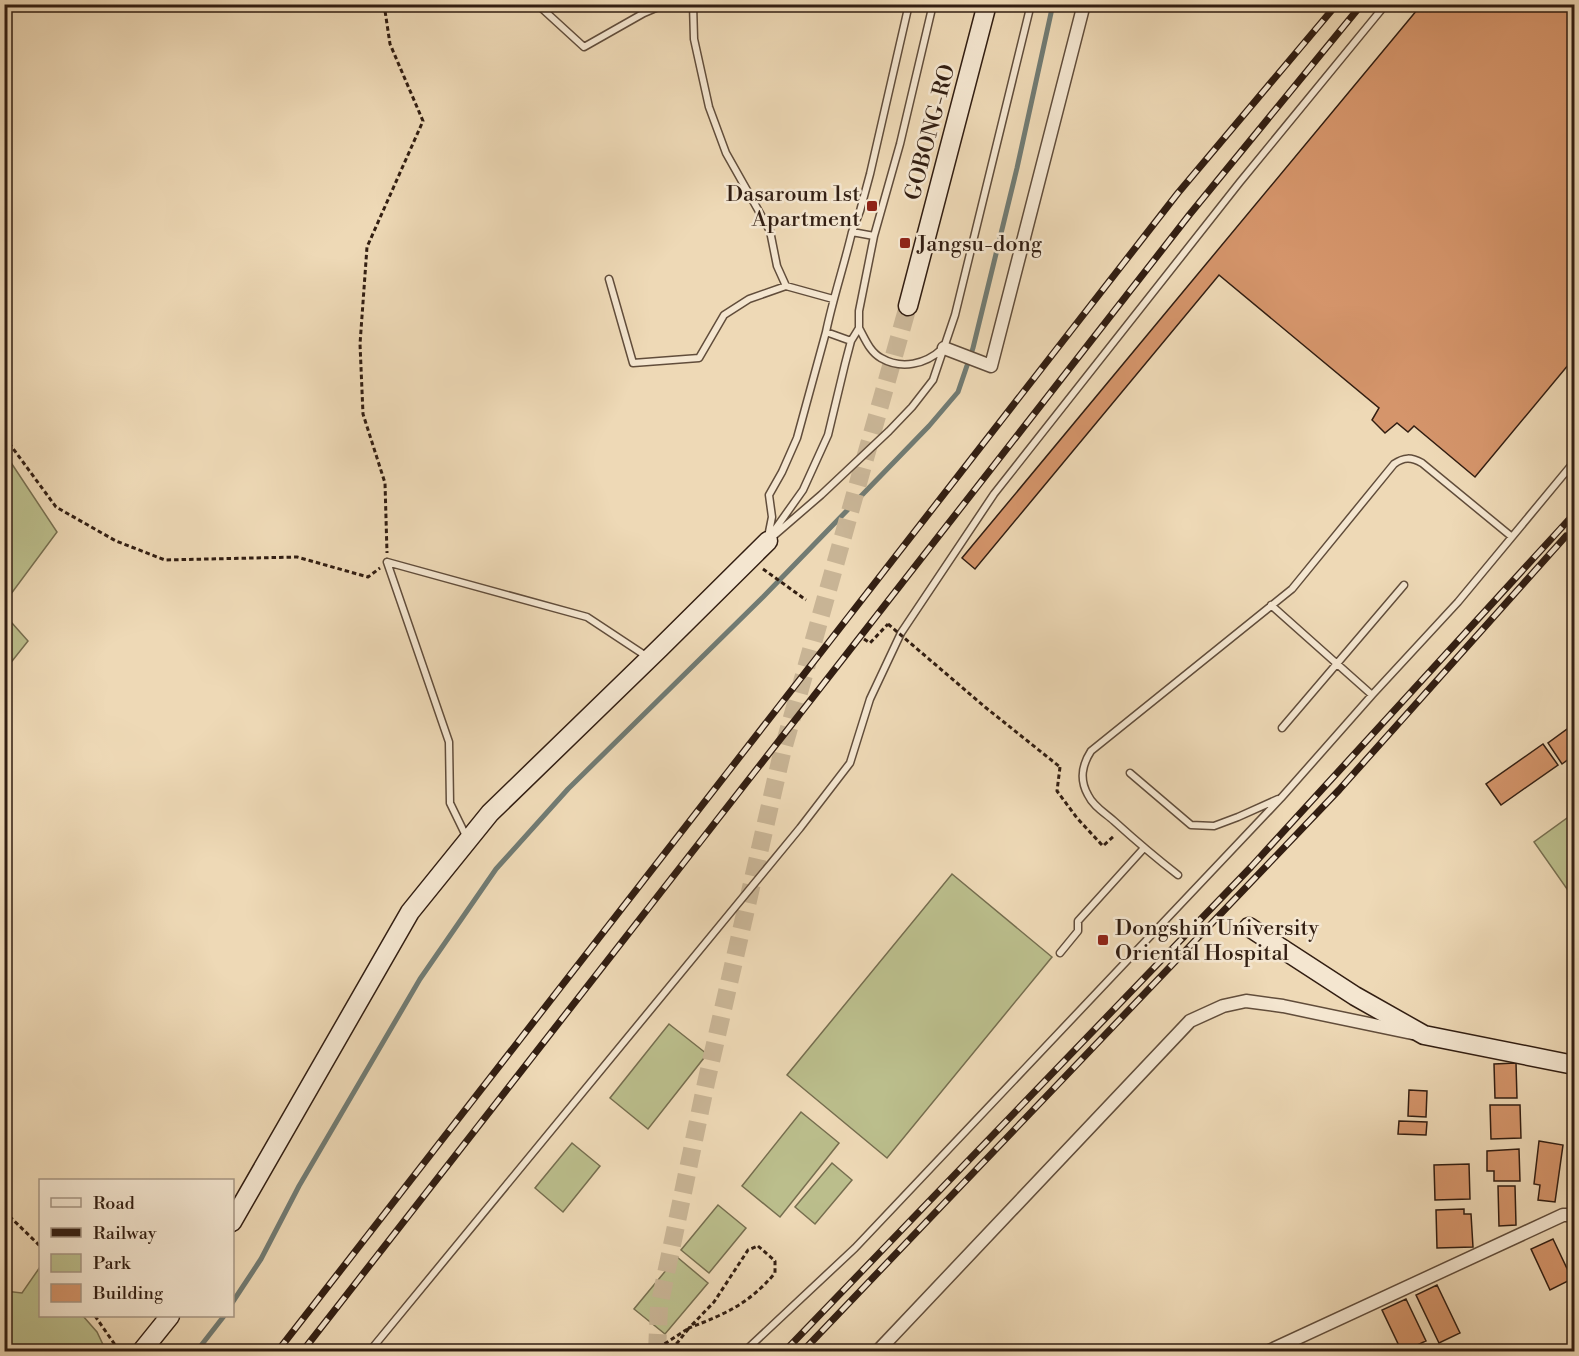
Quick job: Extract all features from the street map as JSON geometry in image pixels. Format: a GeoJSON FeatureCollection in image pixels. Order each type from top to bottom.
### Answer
{"type":"FeatureCollection","features":[{"type":"Feature","properties":{"kind":"street","name":"GOBONG-RO"},"geometry":{"type":"LineString","coordinates":[[908,306],[987,4]]}},
{"type":"Feature","properties":{"kind":"street"},"geometry":{"type":"LineString","coordinates":[[949,350],[991,366],[1084,4]]}},
{"type":"Feature","properties":{"kind":"street"},"geometry":{"type":"LineString","coordinates":[[234,1218],[410,912],[490,813],[768,541]]}},
{"type":"Feature","properties":{"kind":"street"},"geometry":{"type":"LineString","coordinates":[[1249,927],[1355,996],[1425,1035]]}},
{"type":"Feature","properties":{"kind":"street"},"geometry":{"type":"LineString","coordinates":[[877,1352],[1190,1021],[1223,1006],[1246,1001],[1263,1002],[1575,1065]]}},
{"type":"Feature","properties":{"kind":"street"},"geometry":{"type":"LineString","coordinates":[[1267,1352],[1563,1215],[1575,1215]]}},
{"type":"Feature","properties":{"kind":"street"},"geometry":{"type":"LineString","coordinates":[[141,1352],[169,1317]]}},
{"type":"Feature","properties":{"kind":"lane"},"geometry":{"type":"LineString","coordinates":[[537,4],[584,47],[644,13],[665,4]]}},
{"type":"Feature","properties":{"kind":"lane"},"geometry":{"type":"LineString","coordinates":[[693,4],[694,39],[710,107],[726,153],[760,209],[770,231],[777,266],[786,286]]}},
{"type":"Feature","properties":{"kind":"lane"},"geometry":{"type":"LineString","coordinates":[[768,541],[772,517],[769,495],[797,438],[826,332],[832,299],[840,279],[870,174],[909,4]]}},
{"type":"Feature","properties":{"kind":"lane"},"geometry":{"type":"LineString","coordinates":[[933,4],[900,144],[874,236],[859,311],[859,328],[869,347],[881,358],[907,366],[949,350]]}},
{"type":"Feature","properties":{"kind":"lane"},"geometry":{"type":"LineString","coordinates":[[768,541],[821,495],[912,407],[933,380],[949,350],[955,315],[1031,4]]}},
{"type":"Feature","properties":{"kind":"lane"},"geometry":{"type":"LineString","coordinates":[[369,1352],[800,828],[850,763],[870,699],[901,633],[994,494],[1233,191],[1386,4]]}},
{"type":"Feature","properties":{"kind":"lane"},"geometry":{"type":"LineString","coordinates":[[852,232],[874,236]]}},
{"type":"Feature","properties":{"kind":"lane"},"geometry":{"type":"LineString","coordinates":[[609,279],[633,363],[699,358],[724,315],[749,299],[786,286],[832,299]]}},
{"type":"Feature","properties":{"kind":"lane"},"geometry":{"type":"LineString","coordinates":[[768,541],[802,490],[828,435],[851,341],[859,328]]}},
{"type":"Feature","properties":{"kind":"lane"},"geometry":{"type":"LineString","coordinates":[[826,332],[851,341]]}},
{"type":"Feature","properties":{"kind":"lane"},"geometry":{"type":"LineString","coordinates":[[1178,875],[1121,828],[1088,796],[1082,779],[1083,769],[1091,751],[1292,590],[1394,464],[1404,459],[1414,459],[1422,463],[1512,537]]}},
{"type":"Feature","properties":{"kind":"lane"},"geometry":{"type":"LineString","coordinates":[[744,1352],[855,1248],[1281,798],[1458,602],[1575,462]]}},
{"type":"Feature","properties":{"kind":"lane"},"geometry":{"type":"LineString","coordinates":[[387,562],[587,617],[650,658]]}},
{"type":"Feature","properties":{"kind":"lane"},"geometry":{"type":"LineString","coordinates":[[387,562],[449,742],[450,803],[468,840]]}},
{"type":"Feature","properties":{"kind":"lane"},"geometry":{"type":"LineString","coordinates":[[1282,728],[1404,585]]}},
{"type":"Feature","properties":{"kind":"lane"},"geometry":{"type":"LineString","coordinates":[[1271,606],[1372,695]]}},
{"type":"Feature","properties":{"kind":"lane"},"geometry":{"type":"LineString","coordinates":[[1130,773],[1191,825],[1214,826],[1238,818],[1281,798]]}},
{"type":"Feature","properties":{"kind":"lane"},"geometry":{"type":"LineString","coordinates":[[1060,953],[1078,931],[1078,921],[1144,848]]}},
{"type":"Feature","properties":{"kind":"path"},"geometry":{"type":"LineString","coordinates":[[9,442],[56,507],[116,541],[165,560],[297,557],[368,577],[387,562],[385,483],[363,414],[360,344],[367,247],[423,121],[390,44],[384,4]]}},
{"type":"Feature","properties":{"kind":"path"},"geometry":{"type":"LineString","coordinates":[[771,574],[806,600]]}},
{"type":"Feature","properties":{"kind":"path"},"geometry":{"type":"LineString","coordinates":[[864,639],[870,643],[888,624],[985,708],[1060,767],[1057,791],[1077,818],[1103,846],[1121,828]]}},
{"type":"Feature","properties":{"kind":"path"},"geometry":{"type":"LineString","coordinates":[[4,1211],[39,1245]]}},
{"type":"Feature","properties":{"kind":"path"},"geometry":{"type":"LineString","coordinates":[[652,1352],[689,1328],[724,1314],[752,1298],[775,1273],[775,1261],[758,1246],[748,1250],[714,1302],[689,1328],[670,1352]]}},
{"type":"Feature","properties":{"kind":"path"},"geometry":{"type":"LineString","coordinates":[[96,1317],[120,1352]]}},
{"type":"Feature","properties":{"kind":"green space"},"geometry":{"type":"Polygon","coordinates":[[[4,452],[57,532],[5,602],[4,602],[4,452]]]}},
{"type":"Feature","properties":{"kind":"green space"},"geometry":{"type":"Polygon","coordinates":[[[4,614],[28,641],[5,670],[4,670],[4,614]]]}},
{"type":"Feature","properties":{"kind":"green space"},"geometry":{"type":"Polygon","coordinates":[[[1574,813],[1574,899],[1534,842],[1574,813]]]}},
{"type":"Feature","properties":{"kind":"green space"},"geometry":{"type":"Polygon","coordinates":[[[952,874],[1052,957],[887,1158],[787,1075],[952,874]]]}},
{"type":"Feature","properties":{"kind":"green space"},"geometry":{"type":"Polygon","coordinates":[[[669,1024],[707,1054],[648,1129],[610,1098],[669,1024]]]}},
{"type":"Feature","properties":{"kind":"green space"},"geometry":{"type":"Polygon","coordinates":[[[801,1112],[839,1143],[780,1217],[742,1186],[801,1112]]]}},
{"type":"Feature","properties":{"kind":"green space"},"geometry":{"type":"Polygon","coordinates":[[[572,1143],[600,1166],[563,1212],[535,1188],[572,1143]]]}},
{"type":"Feature","properties":{"kind":"green space"},"geometry":{"type":"Polygon","coordinates":[[[832,1163],[852,1180],[815,1224],[795,1207],[832,1163]]]}},
{"type":"Feature","properties":{"kind":"green space"},"geometry":{"type":"Polygon","coordinates":[[[718,1205],[746,1228],[709,1273],[681,1250],[718,1205]]]}},
{"type":"Feature","properties":{"kind":"green space"},"geometry":{"type":"Polygon","coordinates":[[[677,1257],[708,1283],[665,1334],[634,1309],[677,1257]]]}},
{"type":"Feature","properties":{"kind":"green space"},"geometry":{"type":"Polygon","coordinates":[[[39,1268],[39,1317],[84,1317],[97,1332],[106,1351],[5,1351],[5,1291],[22,1293],[39,1268]]]}},
{"type":"Feature","properties":{"kind":"building"},"geometry":{"type":"Polygon","coordinates":[[[1422,4],[1574,4],[1574,358],[1475,477],[1414,426],[1408,432],[1397,423],[1385,433],[1372,420],[1379,408],[1219,275],[975,569],[962,558],[1422,4]]]}},
{"type":"Feature","properties":{"kind":"building"},"geometry":{"type":"Polygon","coordinates":[[[1574,724],[1574,755],[1562,764],[1548,743],[1574,724]]]}},
{"type":"Feature","properties":{"kind":"building"},"geometry":{"type":"Polygon","coordinates":[[[1543,744],[1558,765],[1501,805],[1486,784],[1543,744]]]}},
{"type":"Feature","properties":{"kind":"building"},"geometry":{"type":"Polygon","coordinates":[[[1516,1063],[1517,1098],[1495,1098],[1494,1064],[1516,1063]]]}},
{"type":"Feature","properties":{"kind":"building"},"geometry":{"type":"Polygon","coordinates":[[[1409,1090],[1427,1091],[1426,1117],[1408,1116],[1409,1090]]]}},
{"type":"Feature","properties":{"kind":"building"},"geometry":{"type":"Polygon","coordinates":[[[1490,1105],[1520,1105],[1521,1138],[1491,1139],[1490,1105]]]}},
{"type":"Feature","properties":{"kind":"building"},"geometry":{"type":"Polygon","coordinates":[[[1399,1121],[1427,1122],[1426,1135],[1398,1134],[1399,1121]]]}},
{"type":"Feature","properties":{"kind":"building"},"geometry":{"type":"Polygon","coordinates":[[[1539,1141],[1563,1145],[1555,1202],[1538,1200],[1540,1185],[1534,1184],[1539,1141]]]}},
{"type":"Feature","properties":{"kind":"building"},"geometry":{"type":"Polygon","coordinates":[[[1519,1149],[1520,1181],[1494,1181],[1494,1171],[1487,1171],[1487,1151],[1519,1149]]]}},
{"type":"Feature","properties":{"kind":"building"},"geometry":{"type":"Polygon","coordinates":[[[1469,1164],[1470,1199],[1435,1200],[1434,1165],[1469,1164]]]}},
{"type":"Feature","properties":{"kind":"building"},"geometry":{"type":"Polygon","coordinates":[[[1498,1186],[1515,1186],[1516,1225],[1499,1226],[1498,1186]]]}},
{"type":"Feature","properties":{"kind":"building"},"geometry":{"type":"Polygon","coordinates":[[[1464,1209],[1464,1214],[1471,1214],[1473,1247],[1437,1248],[1436,1210],[1464,1209]]]}},
{"type":"Feature","properties":{"kind":"building"},"geometry":{"type":"Polygon","coordinates":[[[1553,1239],[1572,1279],[1550,1290],[1531,1249],[1553,1239]]]}},
{"type":"Feature","properties":{"kind":"building"},"geometry":{"type":"Polygon","coordinates":[[[1437,1285],[1460,1333],[1439,1343],[1416,1295],[1437,1285]]]}},
{"type":"Feature","properties":{"kind":"building"},"geometry":{"type":"Polygon","coordinates":[[[1406,1299],[1426,1341],[1402,1352],[1382,1310],[1406,1299]]]}},
{"type":"Feature","properties":{"kind":"waterway"},"geometry":{"type":"LineString","coordinates":[[234,1300],[261,1259],[299,1186],[420,979],[496,869],[568,789],[763,597],[929,426],[958,392],[973,348],[1017,168],[1053,4]]}},
{"type":"Feature","properties":{"kind":"waterway"},"geometry":{"type":"LineString","coordinates":[[196,1352],[223,1317]]}},
{"type":"Feature","properties":{"kind":"tunnel"},"geometry":{"type":"LineString","coordinates":[[657,1352],[659,1307],[706,1083],[782,753],[908,306]]}},
{"type":"Feature","properties":{"kind":"railway"},"geometry":{"type":"LineString","coordinates":[[277,1352],[1178,193],[1337,4]]}},
{"type":"Feature","properties":{"kind":"railway"},"geometry":{"type":"LineString","coordinates":[[302,1352],[1190,214],[1362,4]]}},
{"type":"Feature","properties":{"kind":"railway"},"geometry":{"type":"LineString","coordinates":[[784,1352],[1251,867],[1574,514]]}},
{"type":"Feature","properties":{"kind":"railway"},"geometry":{"type":"LineString","coordinates":[[802,1352],[1339,790],[1566,536]]}},
{"type":"Feature","properties":{"kind":"place","name":"Dasaroum 1st Apartment"},"geometry":{"type":"Point","coordinates":[872,206]}},
{"type":"Feature","properties":{"kind":"place","name":"Jangsu-dong"},"geometry":{"type":"Point","coordinates":[905,243]}},
{"type":"Feature","properties":{"kind":"place","name":"Dongshin University Oriental Hospital"},"geometry":{"type":"Point","coordinates":[1103,940]}}]}
